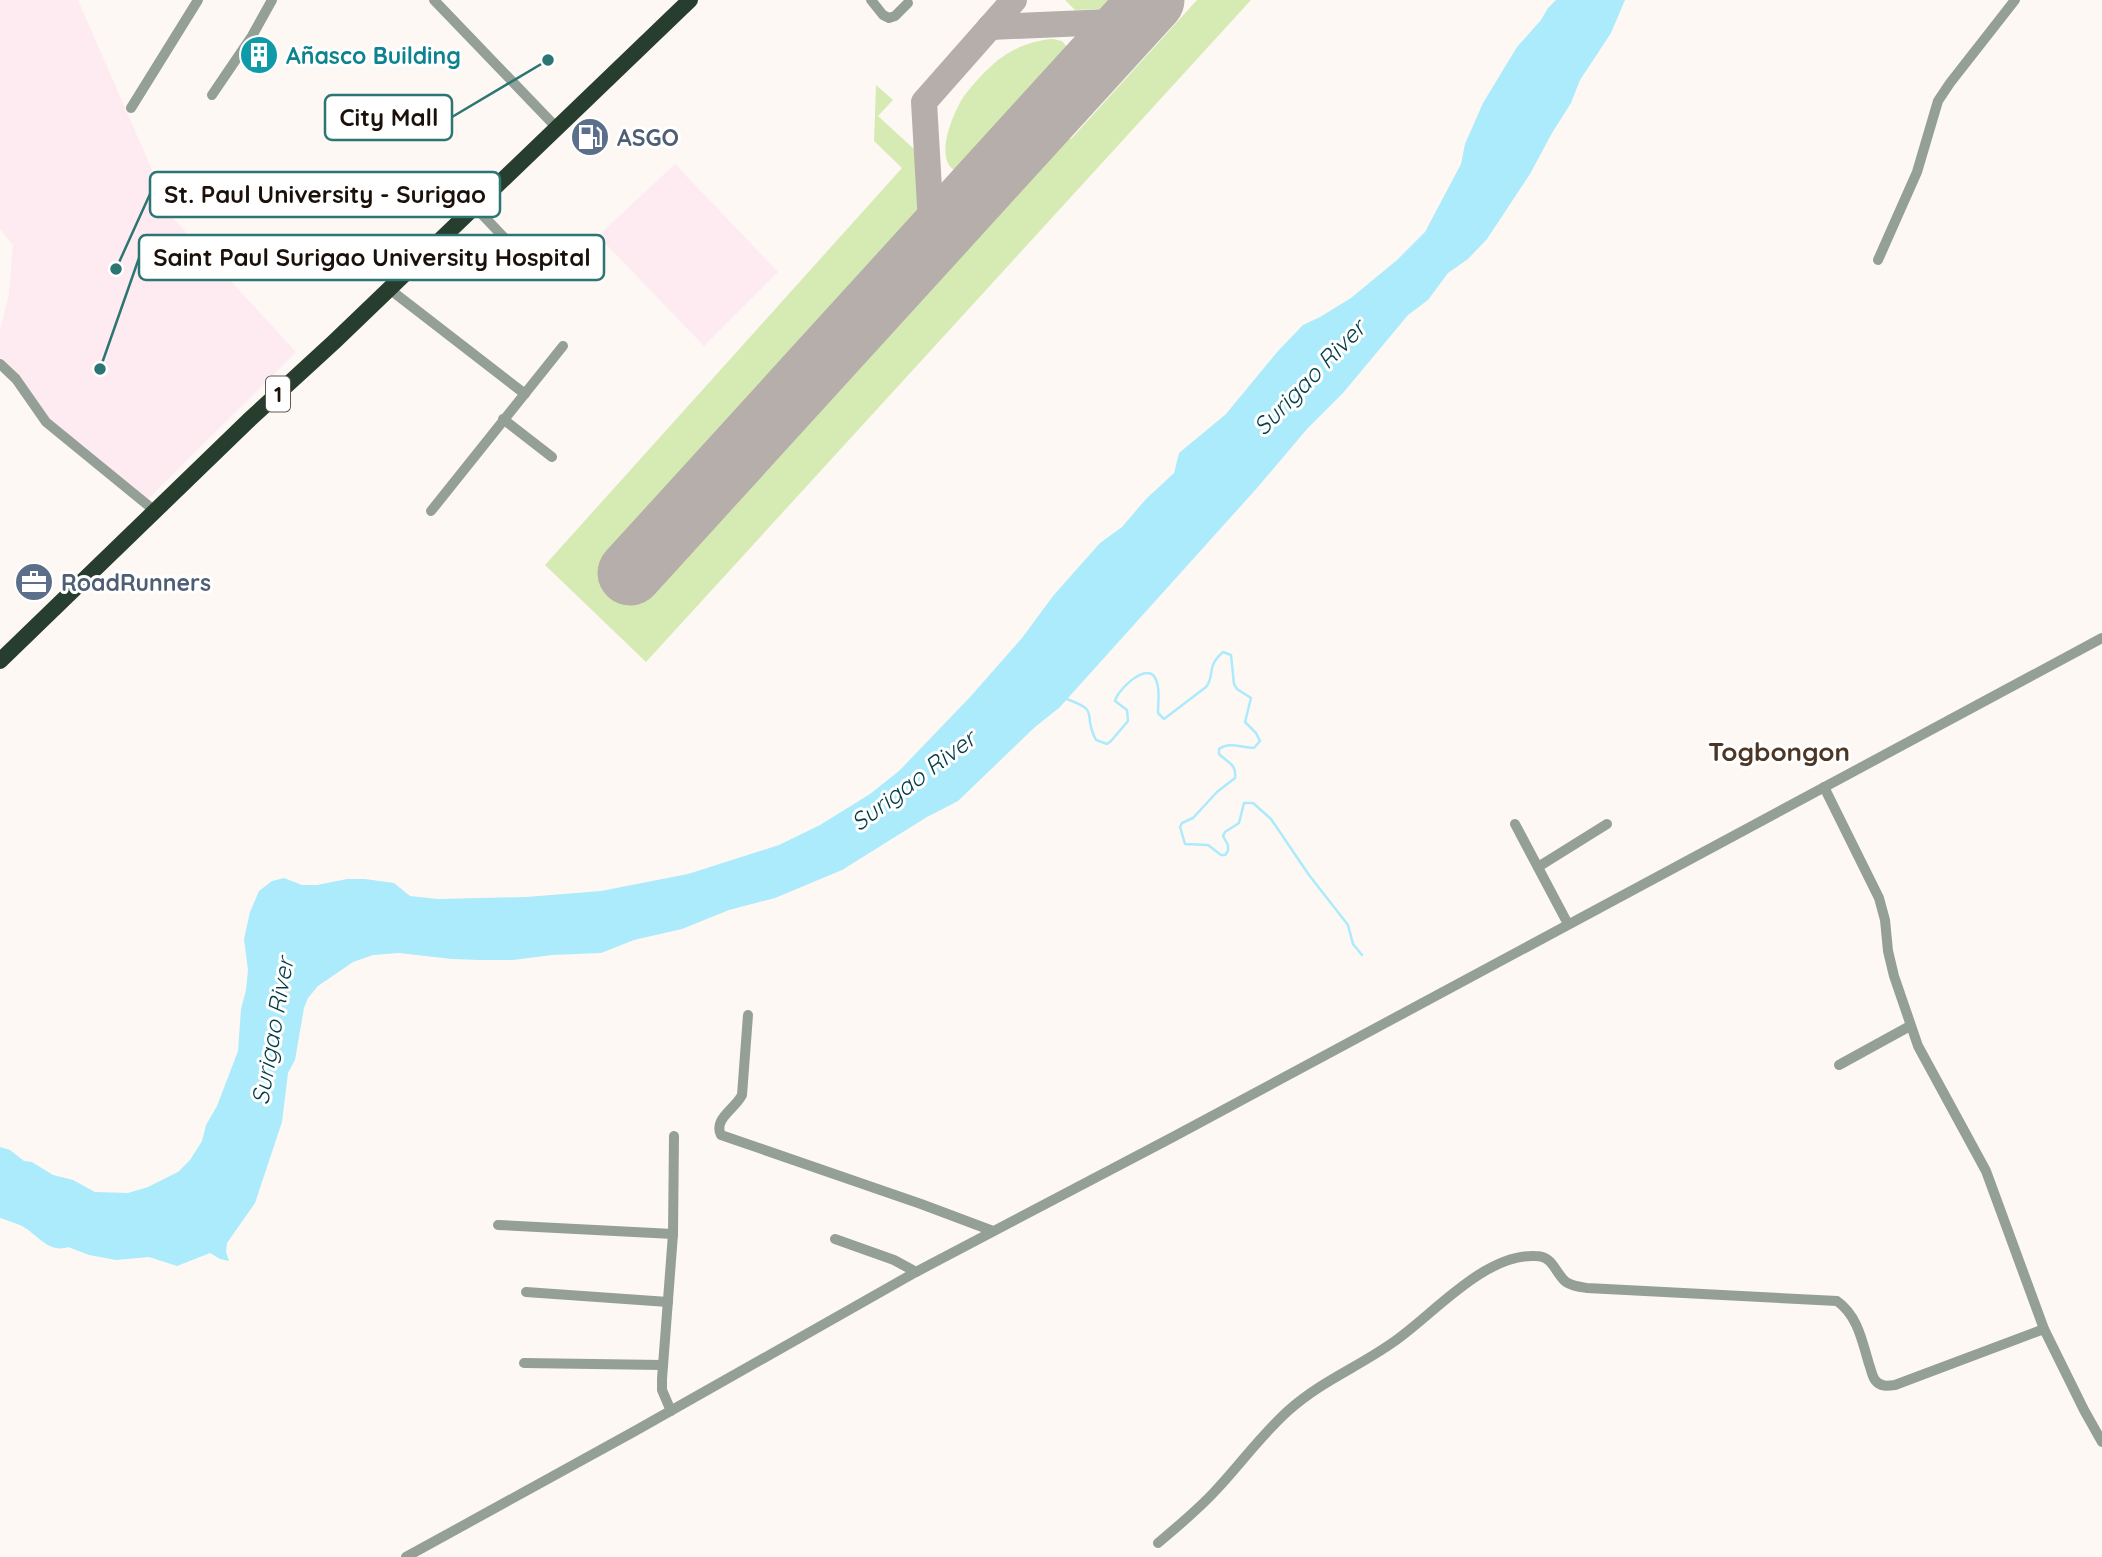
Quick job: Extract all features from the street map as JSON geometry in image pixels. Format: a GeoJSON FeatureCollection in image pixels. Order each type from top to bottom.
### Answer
{"type":"FeatureCollection","features":[{"type":"Feature","properties":{"kind":"highway","name":"1"},"geometry":{"type":"LineString","coordinates":[[0,662],[690,0]]}},
{"type":"Feature","properties":{"kind":"street"},"geometry":{"type":"LineString","coordinates":[[131,108],[198,0]]}},
{"type":"Feature","properties":{"kind":"street"},"geometry":{"type":"LineString","coordinates":[[212,95],[252,36],[272,0]]}},
{"type":"Feature","properties":{"kind":"street"},"geometry":{"type":"LineString","coordinates":[[434,0],[556,127]]}},
{"type":"Feature","properties":{"kind":"street"},"geometry":{"type":"LineString","coordinates":[[871,0],[883,15],[889,18],[895,16],[908,3]]}},
{"type":"Feature","properties":{"kind":"street"},"geometry":{"type":"LineString","coordinates":[[1878,260],[1917,172],[1938,101],[2015,0]]}},
{"type":"Feature","properties":{"kind":"street"},"geometry":{"type":"LineString","coordinates":[[474,206],[532,267]]}},
{"type":"Feature","properties":{"kind":"street"},"geometry":{"type":"LineString","coordinates":[[388,288],[525,394]]}},
{"type":"Feature","properties":{"kind":"street"},"geometry":{"type":"LineString","coordinates":[[431,511],[563,346]]}},
{"type":"Feature","properties":{"kind":"street"},"geometry":{"type":"LineString","coordinates":[[0,364],[16,379],[46,422],[155,511]]}},
{"type":"Feature","properties":{"kind":"street"},"geometry":{"type":"LineString","coordinates":[[503,419],[552,457]]}},
{"type":"Feature","properties":{"kind":"street"},"geometry":{"type":"LineString","coordinates":[[406,1557],[916,1272],[2102,638]]}},
{"type":"Feature","properties":{"kind":"street"},"geometry":{"type":"LineString","coordinates":[[1824,787],[1879,898],[1885,920],[1888,951],[1918,1046],[1986,1171],[2044,1329],[2102,1442]]}},
{"type":"Feature","properties":{"kind":"street"},"geometry":{"type":"LineString","coordinates":[[1515,824],[1568,924]]}},
{"type":"Feature","properties":{"kind":"street"},"geometry":{"type":"LineString","coordinates":[[1538,867],[1606,824]]}},
{"type":"Feature","properties":{"kind":"street"},"geometry":{"type":"LineString","coordinates":[[748,1015],[743,1089],[739,1101],[720,1121],[718,1130],[721,1135],[921,1203],[993,1231]]}},
{"type":"Feature","properties":{"kind":"street"},"geometry":{"type":"LineString","coordinates":[[1839,1065],[1910,1026]]}},
{"type":"Feature","properties":{"kind":"street"},"geometry":{"type":"LineString","coordinates":[[671,1411],[662,1390],[662,1365],[673,1234],[674,1136]]}},
{"type":"Feature","properties":{"kind":"street"},"geometry":{"type":"LineString","coordinates":[[498,1225],[673,1234]]}},
{"type":"Feature","properties":{"kind":"street"},"geometry":{"type":"LineString","coordinates":[[835,1239],[894,1260],[916,1272]]}},
{"type":"Feature","properties":{"kind":"street"},"geometry":{"type":"LineString","coordinates":[[1158,1543],[1203,1503],[1257,1441],[1292,1408],[1329,1380],[1391,1344],[1480,1275],[1511,1259],[1542,1256],[1553,1263],[1568,1283],[1587,1289],[1837,1301],[1851,1313],[1874,1379],[1887,1386],[2044,1329]]}},
{"type":"Feature","properties":{"kind":"street"},"geometry":{"type":"LineString","coordinates":[[526,1292],[667,1301]]}},
{"type":"Feature","properties":{"kind":"street"},"geometry":{"type":"LineString","coordinates":[[524,1363],[662,1365]]}},
{"type":"Feature","properties":{"kind":"shaded area"},"geometry":{"type":"Polygon","coordinates":[[[0,0],[78,0],[173,218],[296,352],[147,500],[45,417],[20,378],[0,359],[0,330],[9,294],[13,245],[0,229],[0,0]]]}},
{"type":"Feature","properties":{"kind":"shaded area"},"geometry":{"type":"Polygon","coordinates":[[[675,164],[778,272],[704,346],[598,236],[675,164]]]}},
{"type":"Feature","properties":{"kind":"green space"},"geometry":{"type":"Polygon","coordinates":[[[1065,0],[1110,0],[1102,9],[1075,10],[1065,0]]]}},
{"type":"Feature","properties":{"kind":"green space"},"geometry":{"type":"Polygon","coordinates":[[[1197,0],[1251,0],[646,662],[545,565],[902,168],[874,141],[876,85],[893,100],[878,116],[915,150],[919,221],[613,557],[650,591],[1065,135],[1071,139],[1197,0]]]}},
{"type":"Feature","properties":{"kind":"green space"},"geometry":{"type":"Polygon","coordinates":[[[1053,39],[1062,41],[1067,47],[1024,95],[1028,100],[965,169],[959,172],[951,167],[946,159],[947,137],[959,104],[968,91],[993,64],[1017,48],[1053,39]]]}},
{"type":"Feature","properties":{"kind":"water","name":"Surigao River"},"geometry":{"type":"Polygon","coordinates":[[[1556,0],[1625,0],[1611,33],[1580,80],[1571,103],[1530,174],[1487,239],[1468,259],[1448,273],[1428,300],[1408,315],[1343,393],[1307,429],[1059,708],[1035,727],[958,801],[842,870],[775,898],[729,910],[682,929],[634,940],[601,953],[479,960],[399,953],[373,955],[353,962],[318,986],[308,998],[295,1060],[288,1073],[282,1122],[255,1203],[227,1243],[229,1261],[210,1253],[177,1266],[149,1257],[116,1260],[89,1255],[68,1247],[49,1246],[22,1226],[0,1218],[0,1147],[53,1175],[73,1180],[95,1192],[128,1193],[148,1187],[178,1172],[190,1160],[202,1141],[206,1125],[217,1106],[238,1051],[241,1009],[248,970],[244,939],[250,912],[259,891],[272,881],[284,878],[302,885],[317,885],[347,879],[365,879],[394,883],[410,896],[438,899],[526,897],[601,891],[688,874],[779,845],[820,825],[870,794],[899,771],[971,696],[1100,543],[1122,527],[1146,499],[1174,473],[1179,453],[1226,414],[1303,325],[1351,298],[1397,260],[1425,232],[1461,164],[1465,144],[1483,103],[1517,47],[1556,0]]]}},
{"type":"Feature","properties":{"kind":"waterway"},"geometry":{"type":"LineString","coordinates":[[1064,698],[1087,710],[1096,740],[1107,744],[1128,721],[1127,710],[1115,701],[1120,691],[1131,681],[1143,674],[1153,675],[1158,688],[1158,713],[1164,719],[1206,687],[1214,662],[1223,652],[1231,655],[1234,684],[1251,698],[1245,722],[1260,741],[1254,748],[1232,745],[1219,749],[1219,754],[1233,766],[1235,778],[1217,792],[1193,818],[1182,823],[1180,827],[1185,844],[1208,845],[1225,855],[1228,851],[1223,836],[1225,832],[1239,823],[1244,803],[1253,803],[1271,819],[1309,875],[1348,925],[1353,944],[1362,955]]}},
{"type":"Feature","properties":{"kind":"taxiway"},"geometry":{"type":"LineString","coordinates":[[932,241],[924,102],[1014,0]]}},
{"type":"Feature","properties":{"kind":"taxiway"},"geometry":{"type":"LineString","coordinates":[[990,27],[1133,21]]}},
{"type":"Feature","properties":{"kind":"runway"},"geometry":{"type":"LineString","coordinates":[[630,573],[1152,0]]}},
{"type":"Feature","properties":{"kind":"place","name":"Añasco Building"},"geometry":{"type":"Point","coordinates":[259,55]}},
{"type":"Feature","properties":{"kind":"place","name":"City Mall"},"geometry":{"type":"Point","coordinates":[548,60]}},
{"type":"Feature","properties":{"kind":"place","name":"ASGO"},"geometry":{"type":"Point","coordinates":[590,137]}},
{"type":"Feature","properties":{"kind":"place","name":"St. Paul University - Surigao"},"geometry":{"type":"Point","coordinates":[116,269]}},
{"type":"Feature","properties":{"kind":"place","name":"Saint Paul Surigao University Hospital"},"geometry":{"type":"Point","coordinates":[100,369]}},
{"type":"Feature","properties":{"kind":"place","name":"RoadRunners"},"geometry":{"type":"Point","coordinates":[34,582]}},
{"type":"Feature","properties":{"kind":"district","name":"Togbongon"},"geometry":{"type":"Point","coordinates":[1779,751]}}]}
